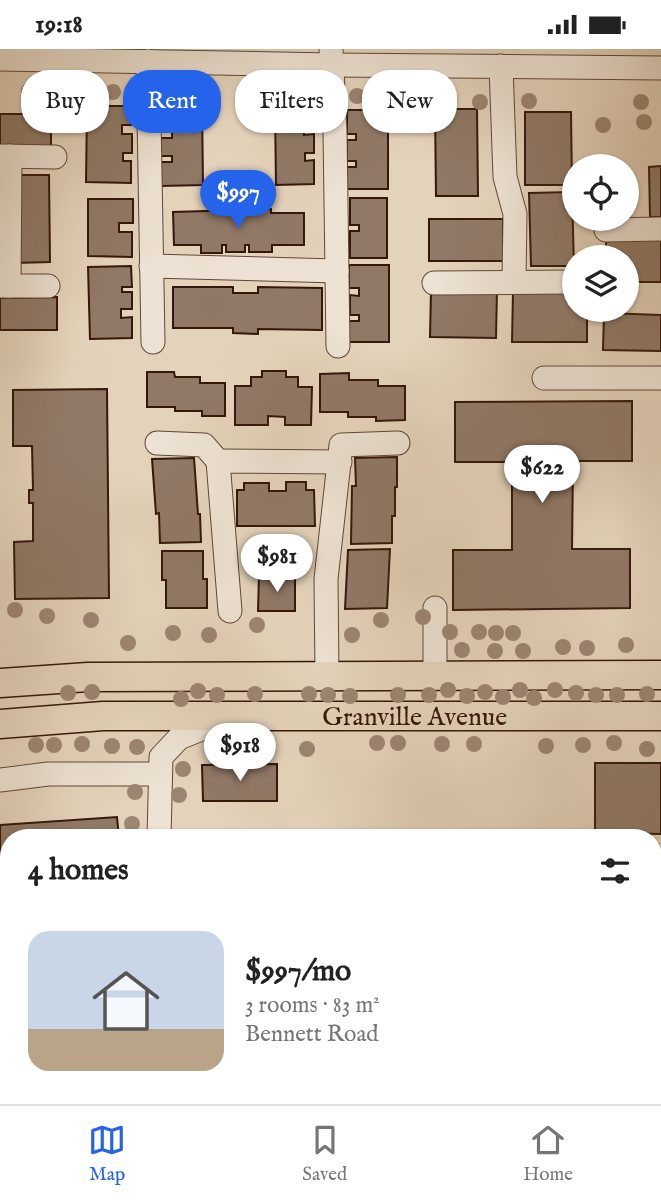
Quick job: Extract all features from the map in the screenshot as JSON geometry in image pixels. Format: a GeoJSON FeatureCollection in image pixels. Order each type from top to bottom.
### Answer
{"type":"FeatureCollection","features":[{"type":"Feature","properties":{"kind":"main road","name":"Granville Avenue"},"geometry":{"type":"LineString","coordinates":[[0,684],[88,677],[661,675]]}},
{"type":"Feature","properties":{"kind":"main road","name":"Granville Avenue"},"geometry":{"type":"LineString","coordinates":[[0,724],[103,716],[661,716]]}},
{"type":"Feature","properties":{"kind":"street"},"geometry":{"type":"LineString","coordinates":[[153,57],[153,342]]}},
{"type":"Feature","properties":{"kind":"street"},"geometry":{"type":"LineString","coordinates":[[331,57],[338,346]]}},
{"type":"Feature","properties":{"kind":"street"},"geometry":{"type":"LineString","coordinates":[[0,59],[331,57],[501,65],[566,58],[661,68]]}},
{"type":"Feature","properties":{"kind":"street"},"geometry":{"type":"LineString","coordinates":[[501,65],[505,177],[515,214],[514,282]]}},
{"type":"Feature","properties":{"kind":"street"},"geometry":{"type":"LineString","coordinates":[[48,286],[5,286],[5,156],[55,157]]}},
{"type":"Feature","properties":{"kind":"street"},"geometry":{"type":"LineString","coordinates":[[639,229],[661,229]]}},
{"type":"Feature","properties":{"kind":"street"},"geometry":{"type":"LineString","coordinates":[[151,267],[337,271]]}},
{"type":"Feature","properties":{"kind":"street"},"geometry":{"type":"LineString","coordinates":[[434,283],[562,282]]}},
{"type":"Feature","properties":{"kind":"street"},"geometry":{"type":"LineString","coordinates":[[544,378],[661,378]]}},
{"type":"Feature","properties":{"kind":"street"},"geometry":{"type":"LineString","coordinates":[[157,443],[204,445],[218,461],[230,611]]}},
{"type":"Feature","properties":{"kind":"street"},"geometry":{"type":"LineString","coordinates":[[327,675],[326,579],[341,445],[398,443]]}},
{"type":"Feature","properties":{"kind":"street"},"geometry":{"type":"LineString","coordinates":[[218,461],[340,462]]}},
{"type":"Feature","properties":{"kind":"street"},"geometry":{"type":"LineString","coordinates":[[435,608],[435,675]]}},
{"type":"Feature","properties":{"kind":"street"},"geometry":{"type":"LineString","coordinates":[[159,829],[159,774],[162,757],[173,743],[236,716]]}},
{"type":"Feature","properties":{"kind":"street"},"geometry":{"type":"LineString","coordinates":[[0,780],[48,774],[159,774]]}},
{"type":"Feature","properties":{"kind":"building"},"geometry":{"type":"Polygon","coordinates":[[[109,106],[123,106],[122,134],[132,134],[132,153],[123,153],[123,161],[131,161],[131,183],[86,182],[87,133],[109,133],[109,106]]]}},
{"type":"Feature","properties":{"kind":"building"},"geometry":{"type":"Polygon","coordinates":[[[457,109],[477,109],[478,196],[436,196],[435,133],[457,133],[457,109]]]}},
{"type":"Feature","properties":{"kind":"building"},"geometry":{"type":"Polygon","coordinates":[[[348,110],[362,110],[362,133],[388,133],[388,189],[347,189],[347,167],[356,167],[356,161],[347,161],[347,140],[356,140],[356,134],[347,134],[348,110]]]}},
{"type":"Feature","properties":{"kind":"building"},"geometry":{"type":"Polygon","coordinates":[[[525,112],[571,112],[572,154],[562,154],[562,185],[525,185],[525,112]]]}},
{"type":"Feature","properties":{"kind":"building"},"geometry":{"type":"Polygon","coordinates":[[[0,114],[21,114],[21,133],[51,133],[51,147],[0,147],[0,114]]]}},
{"type":"Feature","properties":{"kind":"building"},"geometry":{"type":"Polygon","coordinates":[[[172,133],[202,133],[203,185],[161,186],[161,162],[172,162],[172,156],[160,156],[160,138],[172,138],[172,133]]]}},
{"type":"Feature","properties":{"kind":"building"},"geometry":{"type":"Polygon","coordinates":[[[275,133],[314,134],[314,153],[305,153],[305,161],[314,160],[314,184],[276,185],[275,133]]]}},
{"type":"Feature","properties":{"kind":"building"},"geometry":{"type":"Polygon","coordinates":[[[661,166],[661,217],[650,217],[649,167],[661,166]]]}},
{"type":"Feature","properties":{"kind":"building"},"geometry":{"type":"Polygon","coordinates":[[[15,175],[49,175],[50,262],[16,263],[15,175]]]}},
{"type":"Feature","properties":{"kind":"building"},"geometry":{"type":"Polygon","coordinates":[[[562,192],[562,231],[573,231],[573,245],[562,245],[562,266],[531,266],[529,193],[562,192]]]}},
{"type":"Feature","properties":{"kind":"building"},"geometry":{"type":"Polygon","coordinates":[[[350,198],[387,198],[387,258],[350,258],[350,231],[359,231],[359,225],[350,225],[350,198]]]}},
{"type":"Feature","properties":{"kind":"building"},"geometry":{"type":"Polygon","coordinates":[[[88,199],[133,199],[133,223],[119,223],[119,232],[132,232],[132,257],[88,256],[88,199]]]}},
{"type":"Feature","properties":{"kind":"building"},"geometry":{"type":"Polygon","coordinates":[[[271,209],[271,213],[304,213],[304,245],[272,245],[272,252],[249,252],[249,245],[245,245],[245,252],[226,252],[226,245],[222,245],[222,253],[201,253],[201,245],[174,245],[173,212],[271,209]]]}},
{"type":"Feature","properties":{"kind":"building"},"geometry":{"type":"Polygon","coordinates":[[[429,219],[503,219],[503,261],[429,261],[429,219]]]}},
{"type":"Feature","properties":{"kind":"building"},"geometry":{"type":"Polygon","coordinates":[[[606,240],[661,240],[661,282],[639,282],[639,245],[606,245],[606,240]]]}},
{"type":"Feature","properties":{"kind":"building"},"geometry":{"type":"Polygon","coordinates":[[[349,265],[389,265],[389,342],[349,342],[349,321],[359,321],[359,315],[350,315],[350,295],[359,296],[359,288],[349,288],[349,265]]]}},
{"type":"Feature","properties":{"kind":"building"},"geometry":{"type":"Polygon","coordinates":[[[131,266],[132,287],[122,287],[122,292],[132,292],[132,309],[121,309],[121,318],[132,317],[132,338],[90,339],[88,267],[131,266]]]}},
{"type":"Feature","properties":{"kind":"building"},"geometry":{"type":"Polygon","coordinates":[[[173,287],[233,287],[233,293],[258,293],[258,287],[322,288],[322,330],[258,329],[258,334],[233,333],[233,328],[173,328],[173,287]]]}},
{"type":"Feature","properties":{"kind":"building"},"geometry":{"type":"Polygon","coordinates":[[[431,290],[497,290],[496,338],[430,337],[431,290]]]}},
{"type":"Feature","properties":{"kind":"building"},"geometry":{"type":"Polygon","coordinates":[[[513,291],[562,292],[562,322],[587,322],[587,342],[512,342],[513,291]]]}},
{"type":"Feature","properties":{"kind":"building"},"geometry":{"type":"Polygon","coordinates":[[[57,297],[57,330],[0,330],[0,298],[57,297]]]}},
{"type":"Feature","properties":{"kind":"building"},"geometry":{"type":"Polygon","coordinates":[[[639,314],[661,315],[661,351],[603,350],[604,322],[639,322],[639,314]]]}},
{"type":"Feature","properties":{"kind":"building"},"geometry":{"type":"Polygon","coordinates":[[[262,371],[286,371],[286,377],[298,377],[298,387],[312,387],[311,425],[285,425],[285,417],[268,416],[268,425],[235,425],[235,386],[251,386],[251,377],[262,377],[262,371]]]}},
{"type":"Feature","properties":{"kind":"building"},"geometry":{"type":"Polygon","coordinates":[[[147,372],[174,372],[175,377],[200,377],[200,383],[225,383],[225,416],[202,416],[202,411],[175,411],[175,407],[147,407],[147,372]]]}},
{"type":"Feature","properties":{"kind":"building"},"geometry":{"type":"Polygon","coordinates":[[[349,373],[349,380],[378,380],[378,386],[405,386],[405,420],[376,421],[376,417],[348,417],[348,412],[320,412],[320,374],[349,373]]]}},
{"type":"Feature","properties":{"kind":"building"},"geometry":{"type":"Polygon","coordinates":[[[107,389],[109,598],[15,599],[14,542],[33,541],[33,503],[29,503],[29,490],[33,490],[32,446],[13,446],[13,390],[107,389]]]}},
{"type":"Feature","properties":{"kind":"building"},"geometry":{"type":"Polygon","coordinates":[[[632,401],[632,461],[573,461],[572,549],[630,549],[630,608],[453,610],[453,550],[512,550],[512,462],[455,462],[455,402],[632,401]]]}},
{"type":"Feature","properties":{"kind":"building"},"geometry":{"type":"Polygon","coordinates":[[[397,457],[392,543],[351,544],[352,486],[356,486],[355,458],[397,457]]]}},
{"type":"Feature","properties":{"kind":"building"},"geometry":{"type":"Polygon","coordinates":[[[194,458],[201,542],[160,543],[152,459],[194,458]]]}},
{"type":"Feature","properties":{"kind":"building"},"geometry":{"type":"Polygon","coordinates":[[[286,482],[306,482],[306,490],[314,490],[315,526],[237,526],[237,490],[244,490],[244,483],[269,483],[269,491],[286,491],[286,482]]]}},
{"type":"Feature","properties":{"kind":"building"},"geometry":{"type":"Polygon","coordinates":[[[390,549],[387,608],[345,609],[348,550],[390,549]]]}},
{"type":"Feature","properties":{"kind":"building"},"geometry":{"type":"Polygon","coordinates":[[[162,551],[203,551],[207,608],[166,608],[162,551]]]}},
{"type":"Feature","properties":{"kind":"building"},"geometry":{"type":"Polygon","coordinates":[[[259,576],[295,576],[295,611],[258,611],[259,576]]]}},
{"type":"Feature","properties":{"kind":"building"},"geometry":{"type":"Polygon","coordinates":[[[595,763],[661,763],[661,829],[595,829],[595,763]]]}},
{"type":"Feature","properties":{"kind":"building"},"geometry":{"type":"Polygon","coordinates":[[[277,764],[277,801],[203,801],[202,765],[277,764]]]}},
{"type":"Feature","properties":{"kind":"building"},"geometry":{"type":"Polygon","coordinates":[[[117,817],[118,829],[0,829],[0,825],[117,817]]]}}]}
